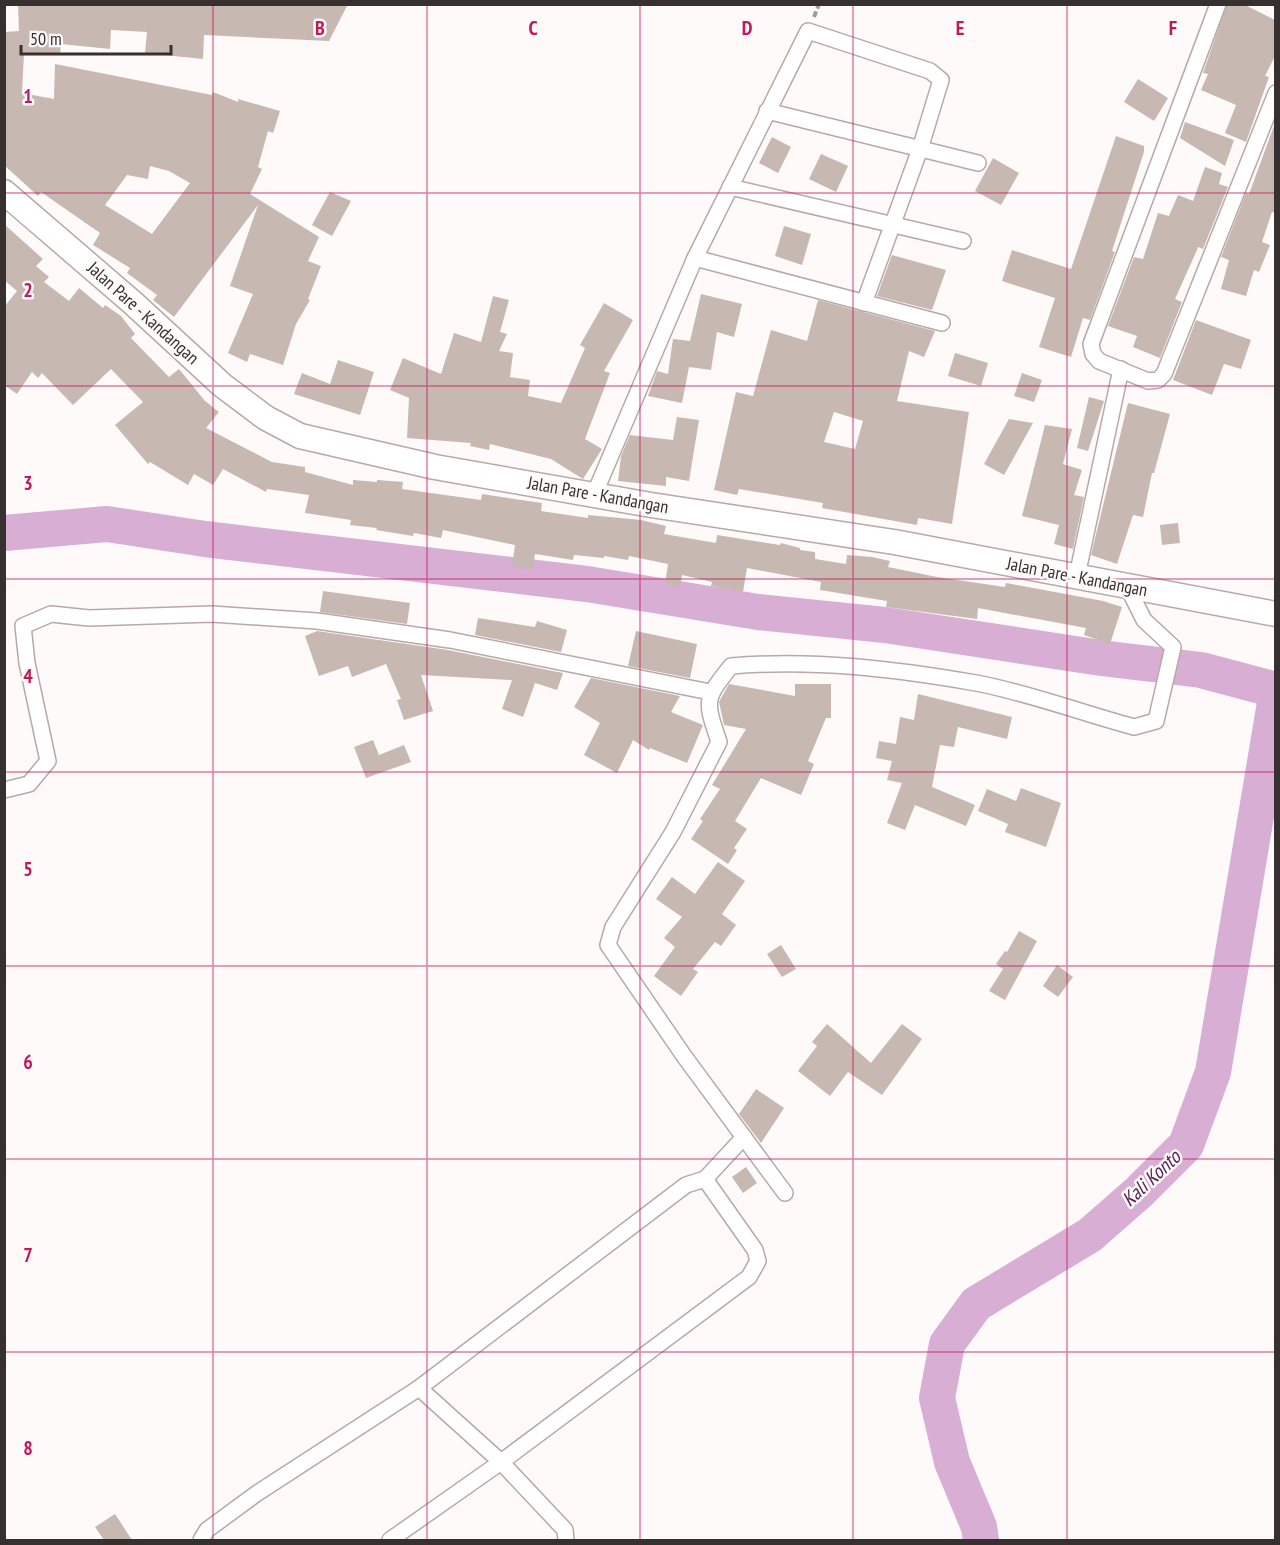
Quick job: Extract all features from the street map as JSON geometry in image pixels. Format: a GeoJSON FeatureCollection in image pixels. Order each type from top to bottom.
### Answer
{"type":"FeatureCollection","features":[{"type":"Feature","properties":{"kind":"main road","name":"Jalan Pare - Kandangan"},"geometry":{"type":"LineString","coordinates":[[4,192],[133,303],[222,385],[284,429],[300,436],[371,454],[594,495],[871,538],[1275,614]]}},
{"type":"Feature","properties":{"kind":"street"},"geometry":{"type":"LineString","coordinates":[[1218,4],[1091,344],[1095,358],[1153,382],[1164,374],[1275,93]]}},
{"type":"Feature","properties":{"kind":"street"},"geometry":{"type":"LineString","coordinates":[[594,495],[695,258],[808,31],[938,75],[941,83],[920,149],[864,303]]}},
{"type":"Feature","properties":{"kind":"street"},"geometry":{"type":"LineString","coordinates":[[767,111],[978,163]]}},
{"type":"Feature","properties":{"kind":"street"},"geometry":{"type":"LineString","coordinates":[[730,187],[963,241]]}},
{"type":"Feature","properties":{"kind":"street"},"geometry":{"type":"LineString","coordinates":[[695,258],[942,323]]}},
{"type":"Feature","properties":{"kind":"street"},"geometry":{"type":"LineString","coordinates":[[1077,576],[1121,369]]}},
{"type":"Feature","properties":{"kind":"street"},"geometry":{"type":"LineString","coordinates":[[785,1193],[684,1056],[608,945],[614,927],[673,832],[719,742],[710,714],[710,692],[731,666],[783,661],[849,666],[977,683],[1134,727],[1156,721],[1173,647],[1144,620],[1127,586]]}},
{"type":"Feature","properties":{"kind":"street"},"geometry":{"type":"LineString","coordinates":[[4,790],[29,784],[48,761],[27,663],[23,626],[51,614],[89,618],[212,614],[317,621],[450,640],[710,692]]}},
{"type":"Feature","properties":{"kind":"street"},"geometry":{"type":"LineString","coordinates":[[201,1540],[207,1530],[256,1494],[419,1388],[686,1185],[705,1179],[744,1137]]}},
{"type":"Feature","properties":{"kind":"street"},"geometry":{"type":"LineString","coordinates":[[390,1540],[501,1462],[744,1282],[758,1261],[755,1250],[705,1179]]}},
{"type":"Feature","properties":{"kind":"street"},"geometry":{"type":"LineString","coordinates":[[419,1388],[501,1462],[565,1530],[566,1540]]}},
{"type":"Feature","properties":{"kind":"building"},"geometry":{"type":"Polygon","coordinates":[[[18,4],[348,4],[329,41],[204,35],[203,59],[145,53],[147,32],[111,30],[110,49],[61,44],[60,55],[24,54],[22,93],[54,99],[55,64],[212,95],[213,92],[238,102],[238,99],[280,111],[273,133],[268,131],[258,167],[262,169],[250,194],[319,237],[308,261],[321,266],[308,299],[310,300],[296,324],[283,365],[250,354],[247,362],[228,353],[253,294],[230,286],[258,205],[174,317],[153,300],[157,295],[127,273],[130,268],[93,245],[100,233],[41,192],[38,196],[4,165],[4,32],[19,31],[18,4]],[[150,166],[148,179],[127,175],[105,205],[152,234],[190,183],[169,171],[150,166]]]}},
{"type":"Feature","properties":{"kind":"building"},"geometry":{"type":"Polygon","coordinates":[[[1227,4],[1243,4],[1275,20],[1275,56],[1265,76],[1269,77],[1246,142],[1225,133],[1236,105],[1201,90],[1208,74],[1203,73],[1227,4]]]}},
{"type":"Feature","properties":{"kind":"building"},"geometry":{"type":"Polygon","coordinates":[[[1138,79],[1168,98],[1154,121],[1124,102],[1138,79]]]}},
{"type":"Feature","properties":{"kind":"building"},"geometry":{"type":"Polygon","coordinates":[[[1185,122],[1234,140],[1225,166],[1180,138],[1185,122]]]}},
{"type":"Feature","properties":{"kind":"building"},"geometry":{"type":"Polygon","coordinates":[[[1275,123],[1275,213],[1272,212],[1262,242],[1270,245],[1259,272],[1254,270],[1246,296],[1221,289],[1229,260],[1221,257],[1246,193],[1249,194],[1275,123]]]}},
{"type":"Feature","properties":{"kind":"building"},"geometry":{"type":"Polygon","coordinates":[[[1116,136],[1144,146],[1144,152],[1112,251],[1115,252],[1090,320],[1083,318],[1071,357],[1039,347],[1055,298],[1002,281],[1012,250],[1071,269],[1116,136]]]}},
{"type":"Feature","properties":{"kind":"building"},"geometry":{"type":"Polygon","coordinates":[[[772,137],[791,147],[778,173],[759,163],[772,137]]]}},
{"type":"Feature","properties":{"kind":"building"},"geometry":{"type":"Polygon","coordinates":[[[821,154],[848,166],[836,192],[809,179],[821,154]]]}},
{"type":"Feature","properties":{"kind":"building"},"geometry":{"type":"Polygon","coordinates":[[[993,158],[1019,173],[1001,205],[975,191],[993,158]]]}},
{"type":"Feature","properties":{"kind":"building"},"geometry":{"type":"Polygon","coordinates":[[[1205,167],[1222,173],[1219,184],[1228,187],[1203,249],[1198,247],[1175,299],[1182,302],[1160,358],[1133,347],[1137,336],[1108,326],[1134,257],[1143,259],[1158,213],[1169,216],[1178,195],[1193,201],[1205,167]]]}},
{"type":"Feature","properties":{"kind":"building"},"geometry":{"type":"Polygon","coordinates":[[[330,192],[351,201],[332,236],[312,225],[330,192]]]}},
{"type":"Feature","properties":{"kind":"building"},"geometry":{"type":"Polygon","coordinates":[[[4,224],[43,259],[36,266],[49,277],[44,282],[69,301],[79,288],[103,308],[105,305],[121,316],[135,334],[131,338],[169,377],[179,369],[205,401],[219,412],[206,428],[272,462],[305,467],[305,472],[353,485],[353,480],[403,482],[402,489],[481,500],[482,494],[542,503],[541,511],[588,518],[588,515],[641,520],[666,526],[664,534],[716,543],[717,535],[780,545],[781,543],[800,548],[800,550],[815,552],[815,559],[846,564],[847,555],[872,557],[890,561],[888,567],[937,577],[1005,587],[1006,583],[1103,601],[1122,607],[1110,644],[1084,635],[1086,628],[978,608],[977,619],[886,607],[887,601],[820,590],[821,582],[747,568],[743,592],[711,586],[712,582],[682,575],[680,587],[665,584],[668,564],[629,556],[628,560],[574,555],[573,560],[535,554],[533,570],[512,566],[515,545],[443,530],[441,538],[414,533],[413,536],[350,525],[351,520],[305,513],[309,495],[267,489],[266,492],[223,469],[213,485],[194,474],[188,485],[150,462],[148,464],[115,425],[143,402],[111,369],[73,405],[42,373],[38,378],[32,372],[17,394],[4,385],[4,307],[17,291],[4,280],[4,224]]]}},
{"type":"Feature","properties":{"kind":"building"},"geometry":{"type":"Polygon","coordinates":[[[784,226],[811,234],[802,265],[775,256],[784,226]]]}},
{"type":"Feature","properties":{"kind":"building"},"geometry":{"type":"Polygon","coordinates":[[[892,255],[946,270],[932,310],[877,296],[892,255]]]}},
{"type":"Feature","properties":{"kind":"building"},"geometry":{"type":"Polygon","coordinates":[[[701,294],[742,304],[734,337],[717,332],[711,370],[689,367],[682,403],[648,396],[657,371],[668,374],[673,339],[690,341],[701,294]]]}},
{"type":"Feature","properties":{"kind":"building"},"geometry":{"type":"Polygon","coordinates":[[[493,296],[509,300],[500,332],[507,334],[499,351],[513,353],[510,377],[530,380],[528,396],[561,403],[585,348],[580,345],[604,303],[633,320],[604,371],[610,373],[585,439],[602,449],[583,479],[551,459],[490,444],[489,450],[470,446],[471,443],[407,438],[409,398],[390,390],[403,358],[441,374],[454,333],[481,342],[493,296]]]}},
{"type":"Feature","properties":{"kind":"building"},"geometry":{"type":"Polygon","coordinates":[[[818,300],[935,331],[924,357],[909,351],[897,401],[969,412],[952,524],[918,518],[917,525],[822,508],[823,503],[739,489],[737,495],[714,490],[736,392],[753,396],[771,330],[807,341],[818,300]],[[834,412],[824,442],[855,449],[863,421],[834,412]]]}},
{"type":"Feature","properties":{"kind":"building"},"geometry":{"type":"Polygon","coordinates":[[[1196,320],[1251,340],[1241,369],[1224,364],[1212,395],[1173,380],[1196,320]]]}},
{"type":"Feature","properties":{"kind":"building"},"geometry":{"type":"Polygon","coordinates":[[[955,353],[988,363],[981,386],[948,376],[955,353]]]}},
{"type":"Feature","properties":{"kind":"building"},"geometry":{"type":"Polygon","coordinates":[[[338,360],[374,372],[360,415],[294,394],[302,373],[330,384],[338,360]]]}},
{"type":"Feature","properties":{"kind":"building"},"geometry":{"type":"Polygon","coordinates":[[[1022,373],[1042,380],[1034,402],[1014,396],[1022,373]]]}},
{"type":"Feature","properties":{"kind":"building"},"geometry":{"type":"Polygon","coordinates":[[[1089,397],[1104,401],[1088,451],[1077,448],[1089,397]]]}},
{"type":"Feature","properties":{"kind":"building"},"geometry":{"type":"Polygon","coordinates":[[[1128,403],[1170,414],[1154,473],[1152,473],[1143,517],[1133,515],[1117,564],[1091,555],[1128,403]]]}},
{"type":"Feature","properties":{"kind":"building"},"geometry":{"type":"Polygon","coordinates":[[[677,417],[699,420],[689,481],[666,477],[666,486],[618,481],[621,456],[630,435],[673,440],[677,417]]]}},
{"type":"Feature","properties":{"kind":"building"},"geometry":{"type":"Polygon","coordinates":[[[1009,419],[1033,423],[1004,475],[984,464],[1009,419]]]}},
{"type":"Feature","properties":{"kind":"building"},"geometry":{"type":"Polygon","coordinates":[[[1045,425],[1072,429],[1063,464],[1082,470],[1074,495],[1084,497],[1073,549],[1054,544],[1059,525],[1022,516],[1045,425]]]}},
{"type":"Feature","properties":{"kind":"building"},"geometry":{"type":"Polygon","coordinates":[[[1178,523],[1180,543],[1162,545],[1160,525],[1178,523]]]}},
{"type":"Feature","properties":{"kind":"building"},"geometry":{"type":"Polygon","coordinates":[[[323,591],[410,603],[407,624],[320,612],[323,591]]]}},
{"type":"Feature","properties":{"kind":"building"},"geometry":{"type":"Polygon","coordinates":[[[478,618],[535,627],[537,621],[567,630],[561,652],[475,635],[478,618]]]}},
{"type":"Feature","properties":{"kind":"building"},"geometry":{"type":"Polygon","coordinates":[[[317,631],[448,650],[563,673],[557,690],[535,683],[523,717],[502,709],[512,680],[421,675],[433,711],[404,720],[397,700],[401,699],[386,664],[352,677],[348,666],[319,676],[305,636],[317,631]]]}},
{"type":"Feature","properties":{"kind":"building"},"geometry":{"type":"Polygon","coordinates":[[[636,631],[697,644],[690,678],[628,666],[636,631]]]}},
{"type":"Feature","properties":{"kind":"building"},"geometry":{"type":"Polygon","coordinates":[[[591,678],[680,696],[671,712],[703,725],[687,763],[650,748],[649,750],[633,740],[617,773],[584,755],[600,723],[574,707],[591,678]]]}},
{"type":"Feature","properties":{"kind":"building"},"geometry":{"type":"Polygon","coordinates":[[[729,684],[795,696],[795,684],[831,684],[831,718],[826,718],[808,761],[814,764],[801,795],[761,778],[735,821],[747,829],[734,848],[737,850],[728,864],[691,839],[703,821],[700,819],[720,789],[712,785],[746,729],[724,725],[719,702],[729,684]]]}},
{"type":"Feature","properties":{"kind":"building"},"geometry":{"type":"Polygon","coordinates":[[[918,694],[1012,717],[1007,739],[958,727],[954,747],[940,745],[932,787],[975,805],[966,826],[915,805],[905,830],[887,823],[902,783],[887,780],[892,761],[876,758],[879,741],[896,744],[900,717],[914,720],[918,694]]]}},
{"type":"Feature","properties":{"kind":"building"},"geometry":{"type":"Polygon","coordinates":[[[373,740],[379,755],[404,745],[411,762],[366,778],[354,747],[373,740]]]}},
{"type":"Feature","properties":{"kind":"building"},"geometry":{"type":"Polygon","coordinates":[[[1021,788],[1061,803],[1046,847],[1005,832],[1008,824],[978,811],[987,789],[1016,801],[1021,788]]]}},
{"type":"Feature","properties":{"kind":"building"},"geometry":{"type":"Polygon","coordinates":[[[718,862],[745,881],[722,914],[736,925],[721,946],[715,942],[693,969],[698,972],[681,996],[654,976],[675,947],[664,938],[682,917],[656,899],[672,877],[695,894],[718,862]]]}},
{"type":"Feature","properties":{"kind":"building"},"geometry":{"type":"Polygon","coordinates":[[[1019,931],[1037,941],[1005,1000],[989,991],[1003,969],[996,964],[1005,951],[1007,952],[1019,931]]]}},
{"type":"Feature","properties":{"kind":"building"},"geometry":{"type":"Polygon","coordinates":[[[781,945],[796,969],[782,977],[767,954],[781,945]]]}},
{"type":"Feature","properties":{"kind":"building"},"geometry":{"type":"Polygon","coordinates":[[[1057,965],[1073,977],[1058,997],[1043,986],[1057,965]]]}},
{"type":"Feature","properties":{"kind":"building"},"geometry":{"type":"Polygon","coordinates":[[[827,1024],[871,1063],[902,1024],[922,1039],[882,1095],[848,1072],[830,1096],[798,1071],[817,1046],[812,1042],[827,1024]]]}},
{"type":"Feature","properties":{"kind":"building"},"geometry":{"type":"Polygon","coordinates":[[[756,1089],[784,1108],[761,1143],[739,1114],[756,1089]]]}},
{"type":"Feature","properties":{"kind":"building"},"geometry":{"type":"Polygon","coordinates":[[[746,1167],[757,1183],[743,1193],[732,1177],[746,1167]]]}},
{"type":"Feature","properties":{"kind":"building"},"geometry":{"type":"Polygon","coordinates":[[[115,1514],[132,1540],[104,1540],[95,1527],[115,1514]]]}},
{"type":"Feature","properties":{"kind":"waterway"},"geometry":{"type":"LineString","coordinates":[[4,533],[107,524],[205,539],[587,584],[758,612],[885,625],[1101,658],[1201,670],[1276,690]]}},
{"type":"Feature","properties":{"kind":"waterway","name":"Kali Konto"},"geometry":{"type":"LineString","coordinates":[[981,1540],[979,1527],[952,1462],[937,1398],[947,1344],[976,1304],[1090,1235],[1139,1192],[1186,1145],[1213,1072],[1276,697]]}}]}
